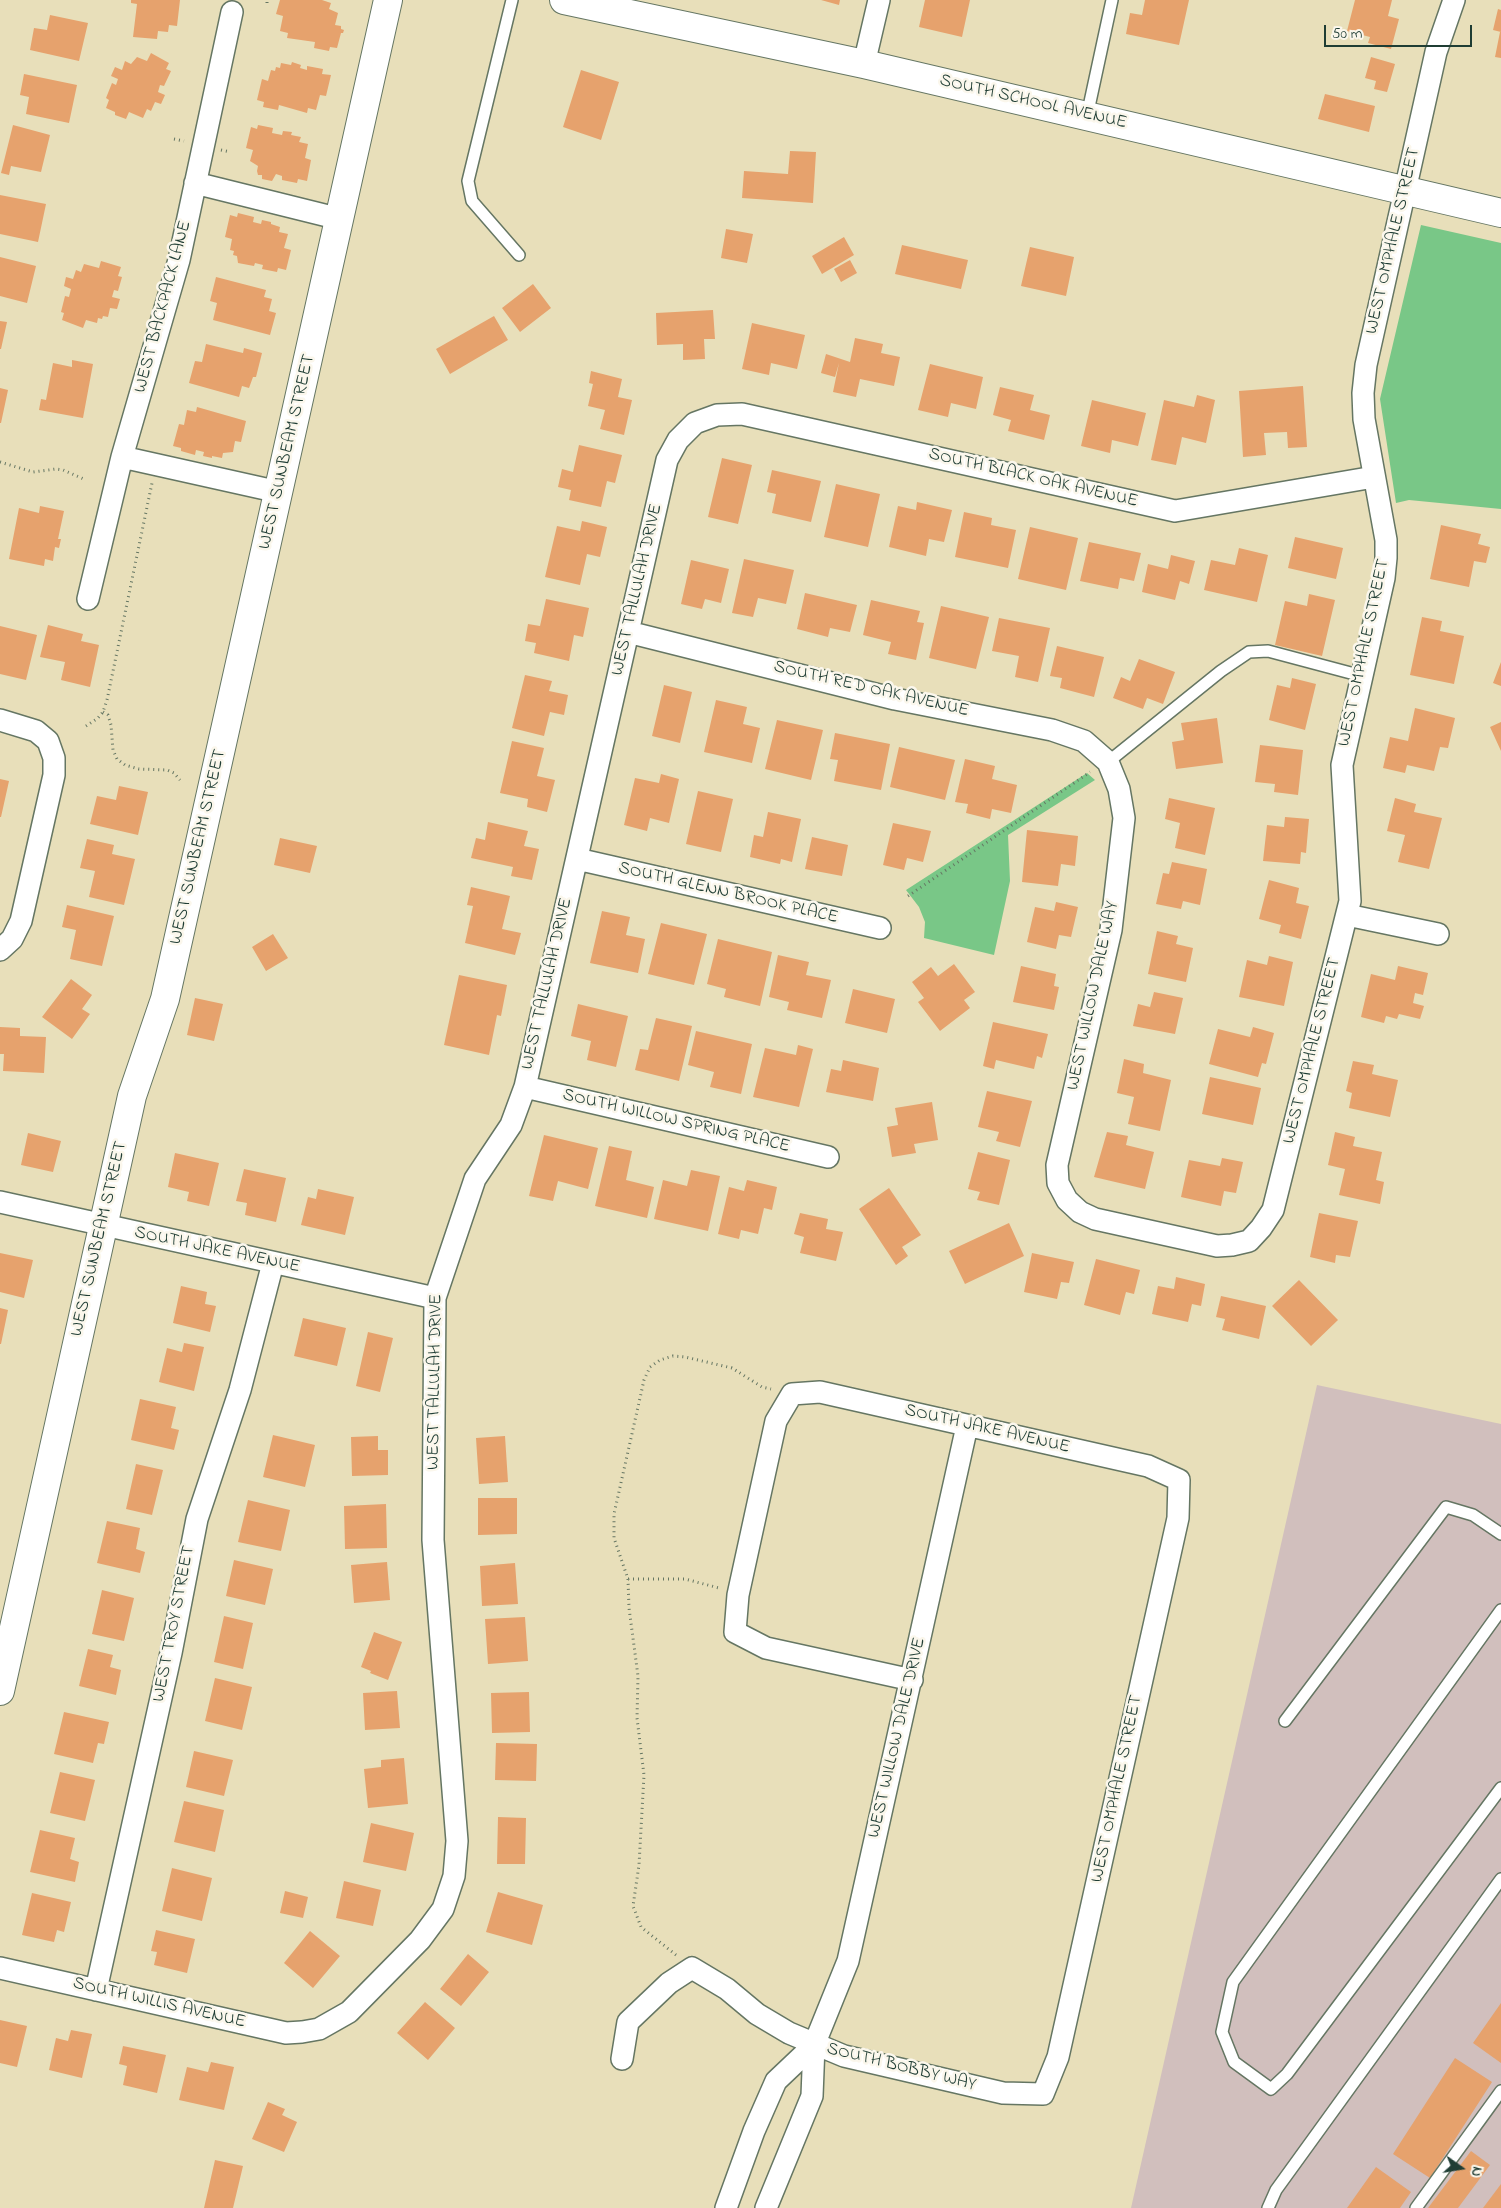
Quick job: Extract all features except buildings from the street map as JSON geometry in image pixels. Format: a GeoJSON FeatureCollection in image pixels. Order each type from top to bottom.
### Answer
{"type":"FeatureCollection","features":[{"type":"Feature","properties":{"kind":"street","name":"WEST SUNBEAM STREET"},"geometry":{"type":"LineString","coordinates":[[0,1691],[132,1096],[165,999],[388,0]]}},
{"type":"Feature","properties":{"kind":"street","name":"SOUTH SCHOOL AVENUE"},"geometry":{"type":"LineString","coordinates":[[564,0],[864,64],[1501,213]]}},
{"type":"Feature","properties":{"kind":"street"},"geometry":{"type":"LineString","coordinates":[[864,64],[879,0]]}},
{"type":"Feature","properties":{"kind":"street","name":"WEST OMPHALE STREET"},"geometry":{"type":"LineString","coordinates":[[1249,1241],[1261,1228],[1272,1210],[1347,915],[1350,886],[1342,764],[1384,578],[1386,558],[1386,540],[1364,419],[1363,393],[1366,366],[1436,52],[1454,0]]}},
{"type":"Feature","properties":{"kind":"street","name":"WEST BACKPACK LANE"},"geometry":{"type":"LineString","coordinates":[[88,599],[122,457],[179,260],[232,12]]}},
{"type":"Feature","properties":{"kind":"street"},"geometry":{"type":"LineString","coordinates":[[195,182],[340,219]]}},
{"type":"Feature","properties":{"kind":"street","name":"SOUTH BLACK OAK AVENUE"},"geometry":{"type":"LineString","coordinates":[[695,423],[718,415],[742,414],[1175,511],[1374,477]]}},
{"type":"Feature","properties":{"kind":"street","name":"WEST TALLULAH DRIVE"},"geometry":{"type":"LineString","coordinates":[[319,2029],[349,2012],[420,1940],[443,1909],[454,1876],[457,1841],[433,1540],[435,1298],[475,1179],[511,1125],[525,1087],[667,460],[678,440],[695,423]]}},
{"type":"Feature","properties":{"kind":"street"},"geometry":{"type":"LineString","coordinates":[[122,457],[278,492]]}},
{"type":"Feature","properties":{"kind":"street","name":"SOUTH RED OAK AVENUE"},"geometry":{"type":"LineString","coordinates":[[628,632],[894,699],[1052,730],[1084,740],[1100,766]]}},
{"type":"Feature","properties":{"kind":"street"},"geometry":{"type":"LineString","coordinates":[[0,720],[36,731],[48,741],[54,758],[54,776],[21,921],[12,939],[0,950]]}},
{"type":"Feature","properties":{"kind":"street","name":"WEST WILLOW DALE WAY"},"geometry":{"type":"LineString","coordinates":[[1100,766],[1119,789],[1124,818],[1111,930],[1057,1165],[1058,1183],[1067,1200],[1080,1212],[1095,1219],[1217,1246],[1249,1241]]}},
{"type":"Feature","properties":{"kind":"street","name":"SOUTH GLENN BROOK PLACE"},"geometry":{"type":"LineString","coordinates":[[577,859],[880,928]]}},
{"type":"Feature","properties":{"kind":"street"},"geometry":{"type":"LineString","coordinates":[[1347,915],[1438,934]]}},
{"type":"Feature","properties":{"kind":"street","name":"SOUTH WILLOW SPRING PLACE"},"geometry":{"type":"LineString","coordinates":[[525,1087],[828,1157]]}},
{"type":"Feature","properties":{"kind":"street","name":"SOUTH JAKE AVENUE"},"geometry":{"type":"LineString","coordinates":[[0,1202],[103,1227],[435,1298]]}},
{"type":"Feature","properties":{"kind":"street","name":"WEST TROY STREET"},"geometry":{"type":"LineString","coordinates":[[96,1990],[171,1653],[197,1519],[240,1390],[273,1263]]}},
{"type":"Feature","properties":{"kind":"street","name":"SOUTH JAKE AVENUE"},"geometry":{"type":"LineString","coordinates":[[792,1394],[820,1392],[1148,1466],[1178,1480]]}},
{"type":"Feature","properties":{"kind":"street"},"geometry":{"type":"LineString","coordinates":[[792,1394],[776,1421],[738,1595],[736,1632],[766,1648],[912,1680]]}},
{"type":"Feature","properties":{"kind":"street","name":"WEST WILLOW DALE DRIVE"},"geometry":{"type":"LineString","coordinates":[[766,2208],[812,2096],[814,2045],[848,1961],[967,1426]]}},
{"type":"Feature","properties":{"kind":"street","name":"WEST OMPHALE STREET"},"geometry":{"type":"LineString","coordinates":[[1043,2094],[1058,2057],[1178,1518],[1178,1480]]}},
{"type":"Feature","properties":{"kind":"street","name":"SOUTH WILLIS AVENUE"},"geometry":{"type":"LineString","coordinates":[[0,1968],[286,2033],[319,2029]]}},
{"type":"Feature","properties":{"kind":"street"},"geometry":{"type":"LineString","coordinates":[[622,2059],[628,2022],[669,1983],[692,1968]]}},
{"type":"Feature","properties":{"kind":"street","name":"SOUTH BOBBY WAY"},"geometry":{"type":"LineString","coordinates":[[692,1968],[727,1989],[757,2014],[814,2045],[844,2056],[1003,2093],[1043,2094]]}},
{"type":"Feature","properties":{"kind":"street","name":"WEST WILLOW DALE DRIVE"},"geometry":{"type":"LineString","coordinates":[[726,2208],[754,2131],[776,2081],[814,2045]]}},
{"type":"Feature","properties":{"kind":"lane"},"geometry":{"type":"LineString","coordinates":[[512,0],[468,180],[472,201],[519,255]]}},
{"type":"Feature","properties":{"kind":"lane"},"geometry":{"type":"LineString","coordinates":[[1087,116],[1112,0]]}},
{"type":"Feature","properties":{"kind":"lane"},"geometry":{"type":"LineString","coordinates":[[1100,766],[1221,671],[1249,652],[1268,651],[1362,676]]}},
{"type":"Feature","properties":{"kind":"lane"},"geometry":{"type":"LineString","coordinates":[[1286,1721],[1446,1507],[1473,1515],[1501,1534]]}},
{"type":"Feature","properties":{"kind":"lane"},"geometry":{"type":"LineString","coordinates":[[1501,1610],[1234,1982],[1222,2032],[1234,2062],[1271,2089],[1287,2074],[1501,1788]]}},
{"type":"Feature","properties":{"kind":"lane"},"geometry":{"type":"LineString","coordinates":[[1268,2208],[1276,2190],[1501,1879]]}},
{"type":"Feature","properties":{"kind":"lane"},"geometry":{"type":"LineString","coordinates":[[1416,2208],[1501,2091]]}},
{"type":"Feature","properties":{"kind":"path"},"geometry":{"type":"LineString","coordinates":[[0,462],[33,472],[56,469],[86,480]]}},
{"type":"Feature","properties":{"kind":"path"},"geometry":{"type":"LineString","coordinates":[[86,726],[103,712],[107,700],[153,476]]}},
{"type":"Feature","properties":{"kind":"path"},"geometry":{"type":"LineString","coordinates":[[103,712],[108,716],[111,725],[113,750],[117,759],[125,765],[138,769],[167,770],[174,773],[180,780]]}},
{"type":"Feature","properties":{"kind":"path"},"geometry":{"type":"LineString","coordinates":[[908,896],[1100,766]]}},
{"type":"Feature","properties":{"kind":"path"},"geometry":{"type":"LineString","coordinates":[[692,1968],[652,1938],[641,1926],[633,1906],[639,1865],[644,1775],[637,1718],[638,1676],[629,1608],[628,1579],[614,1538],[614,1514],[644,1380],[650,1367],[660,1360],[673,1356],[709,1362],[732,1368],[762,1387],[792,1394]]}},
{"type":"Feature","properties":{"kind":"path"},"geometry":{"type":"LineString","coordinates":[[628,1579],[685,1580],[720,1588],[738,1595]]}},
{"type":"Feature","properties":{"kind":"shaded area"},"geometry":{"type":"Polygon","coordinates":[[[1317,1385],[1501,1424],[1501,2208],[1131,2208],[1317,1385]]]}},
{"type":"Feature","properties":{"kind":"green space"},"geometry":{"type":"Polygon","coordinates":[[[1421,225],[1501,243],[1501,509],[1409,500],[1396,503],[1380,399],[1421,225]]]}},
{"type":"Feature","properties":{"kind":"green space"},"geometry":{"type":"Polygon","coordinates":[[[1087,773],[1095,780],[1008,835],[1010,881],[994,955],[924,938],[925,922],[919,907],[906,890],[1087,773]]]}}]}
